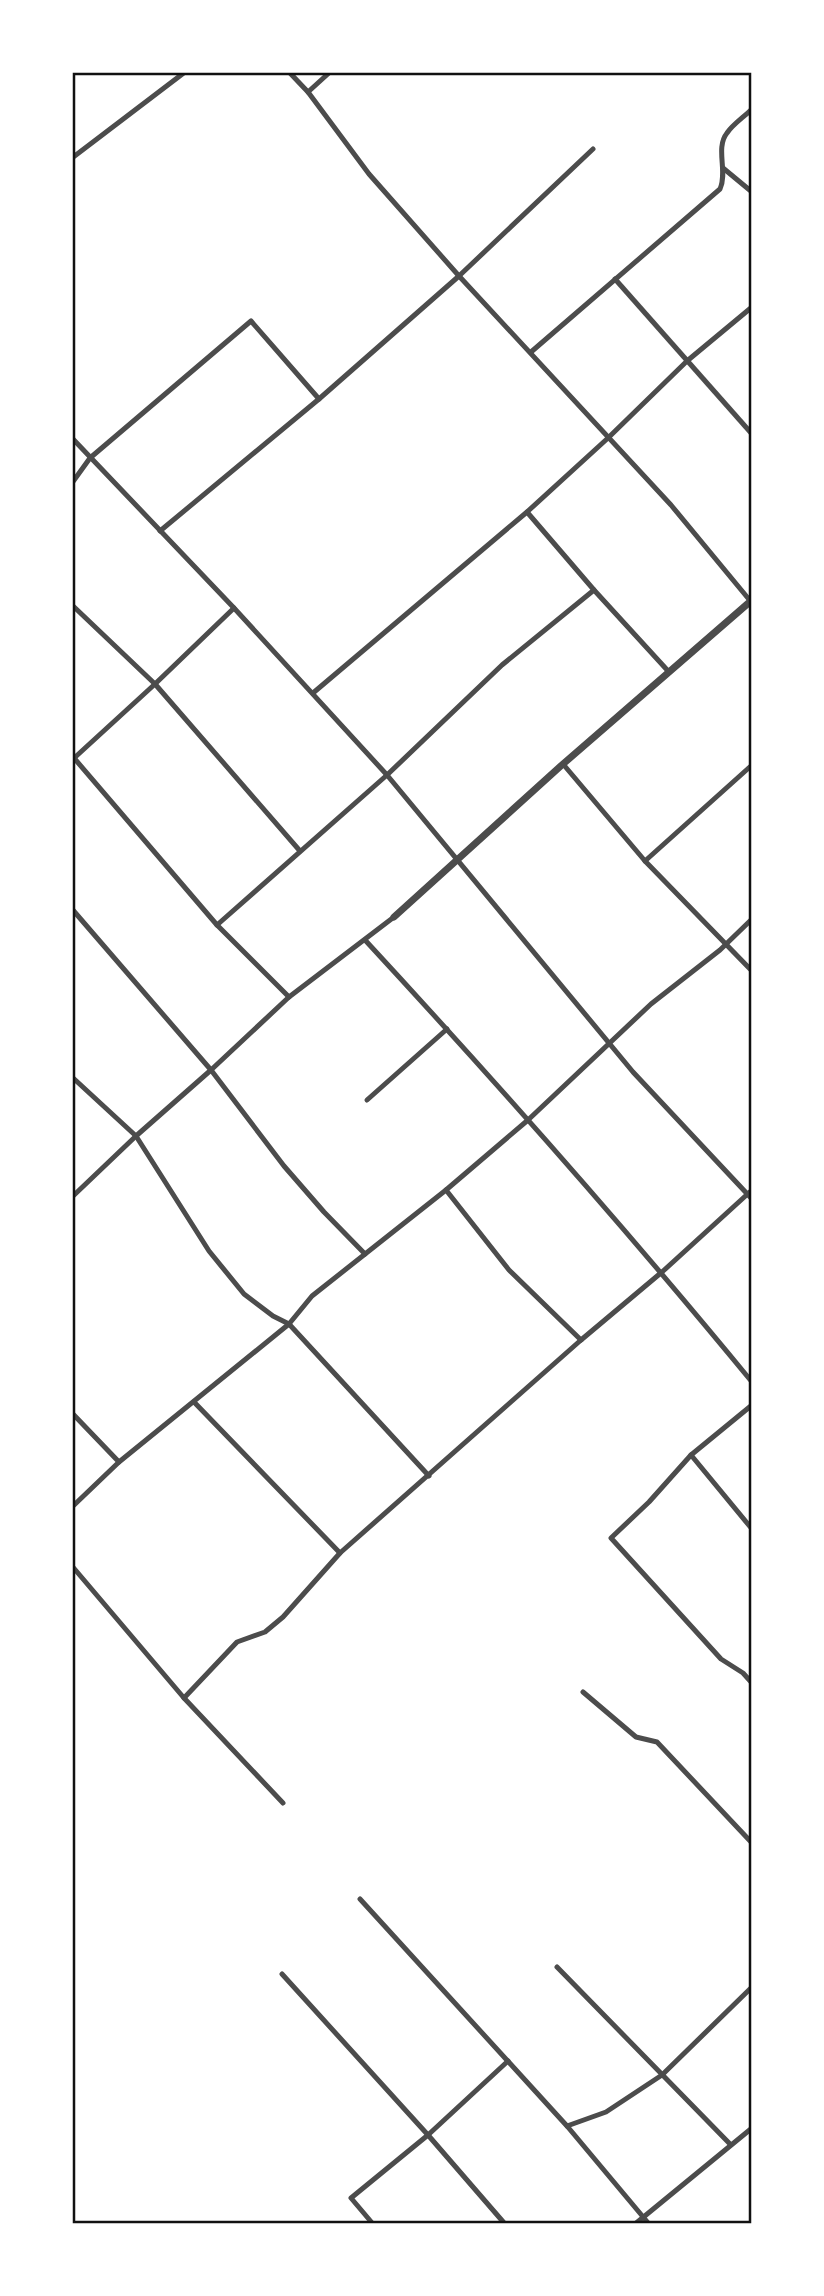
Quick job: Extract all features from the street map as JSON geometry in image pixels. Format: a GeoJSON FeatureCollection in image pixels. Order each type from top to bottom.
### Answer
{"type":"FeatureCollection","features":[{"type":"Feature","properties":{"kind":"street"},"geometry":{"type":"LineString","coordinates":[[72,158],[185,72]]}},
{"type":"Feature","properties":{"kind":"street"},"geometry":{"type":"LineString","coordinates":[[72,1197],[289,997],[394,917],[564,764],[752,602],[671,505],[369,174],[308,92],[289,72]]}},
{"type":"Feature","properties":{"kind":"street"},"geometry":{"type":"LineString","coordinates":[[308,92],[330,72]]}},
{"type":"Feature","properties":{"kind":"street"},"geometry":{"type":"LineString","coordinates":[[531,352],[720,189],[723,181],[723,140],[726,133],[752,109]]}},
{"type":"Feature","properties":{"kind":"street"},"geometry":{"type":"LineString","coordinates":[[160,531],[319,399],[459,275],[593,149]]}},
{"type":"Feature","properties":{"kind":"street"},"geometry":{"type":"LineString","coordinates":[[723,168],[752,192]]}},
{"type":"Feature","properties":{"kind":"street"},"geometry":{"type":"LineString","coordinates":[[615,279],[752,434]]}},
{"type":"Feature","properties":{"kind":"street"},"geometry":{"type":"LineString","coordinates":[[313,693],[527,512],[608,439],[687,360],[752,307]]}},
{"type":"Feature","properties":{"kind":"street"},"geometry":{"type":"LineString","coordinates":[[72,483],[90,458],[251,321],[319,399]]}},
{"type":"Feature","properties":{"kind":"street"},"geometry":{"type":"LineString","coordinates":[[72,438],[234,608],[387,775],[633,1072],[751,1194],[340,1553],[283,1617],[265,1632],[237,1642],[184,1698]]}},
{"type":"Feature","properties":{"kind":"street"},"geometry":{"type":"LineString","coordinates":[[527,512],[669,673]]}},
{"type":"Feature","properties":{"kind":"street"},"geometry":{"type":"LineString","coordinates":[[217,925],[387,775],[502,665],[594,590]]}},
{"type":"Feature","properties":{"kind":"street"},"geometry":{"type":"LineString","coordinates":[[72,605],[155,684],[300,851]]}},
{"type":"Feature","properties":{"kind":"street"},"geometry":{"type":"LineString","coordinates":[[234,608],[73,759],[217,925],[289,997]]}},
{"type":"Feature","properties":{"kind":"street"},"geometry":{"type":"LineString","coordinates":[[72,617],[78,611]]}},
{"type":"Feature","properties":{"kind":"street"},"geometry":{"type":"LineString","coordinates":[[564,764],[645,861],[752,971]]}},
{"type":"Feature","properties":{"kind":"street"},"geometry":{"type":"LineString","coordinates":[[645,861],[752,765]]}},
{"type":"Feature","properties":{"kind":"street"},"geometry":{"type":"LineString","coordinates":[[72,909],[211,1070],[284,1166],[365,1254]]}},
{"type":"Feature","properties":{"kind":"street"},"geometry":{"type":"LineString","coordinates":[[72,1507],[120,1462],[289,1324],[312,1296],[446,1190],[528,1120],[651,1003],[752,919]]}},
{"type":"Feature","properties":{"kind":"street"},"geometry":{"type":"LineString","coordinates":[[365,940],[662,1272],[752,1382]]}},
{"type":"Feature","properties":{"kind":"street"},"geometry":{"type":"LineString","coordinates":[[367,1100],[447,1029]]}},
{"type":"Feature","properties":{"kind":"street"},"geometry":{"type":"LineString","coordinates":[[72,1077],[136,1136],[209,1251],[244,1294],[273,1316],[289,1324],[429,1476]]}},
{"type":"Feature","properties":{"kind":"street"},"geometry":{"type":"LineString","coordinates":[[446,1190],[509,1270],[581,1340]]}},
{"type":"Feature","properties":{"kind":"street"},"geometry":{"type":"LineString","coordinates":[[194,1402],[340,1553]]}},
{"type":"Feature","properties":{"kind":"street"},"geometry":{"type":"LineString","coordinates":[[752,1405],[691,1455],[649,1503],[611,1538],[721,1659],[743,1673],[752,1683]]}},
{"type":"Feature","properties":{"kind":"street"},"geometry":{"type":"LineString","coordinates":[[72,1413],[120,1462]]}},
{"type":"Feature","properties":{"kind":"street"},"geometry":{"type":"LineString","coordinates":[[691,1455],[752,1529]]}},
{"type":"Feature","properties":{"kind":"street"},"geometry":{"type":"LineString","coordinates":[[72,1566],[184,1698],[283,1803]]}},
{"type":"Feature","properties":{"kind":"street"},"geometry":{"type":"LineString","coordinates":[[583,1692],[636,1737],[657,1742],[752,1843]]}},
{"type":"Feature","properties":{"kind":"street"},"geometry":{"type":"LineString","coordinates":[[360,1899],[567,2126],[649,2224]]}},
{"type":"Feature","properties":{"kind":"street"},"geometry":{"type":"LineString","coordinates":[[557,1967],[730,2144]]}},
{"type":"Feature","properties":{"kind":"street"},"geometry":{"type":"LineString","coordinates":[[282,1974],[505,2224]]}},
{"type":"Feature","properties":{"kind":"street"},"geometry":{"type":"LineString","coordinates":[[567,2126],[606,2112],[662,2075],[752,1986]]}},
{"type":"Feature","properties":{"kind":"street"},"geometry":{"type":"LineString","coordinates":[[373,2224],[351,2198],[428,2135],[508,2061]]}},
{"type":"Feature","properties":{"kind":"street"},"geometry":{"type":"LineString","coordinates":[[635,2224],[752,2128]]}}]}
